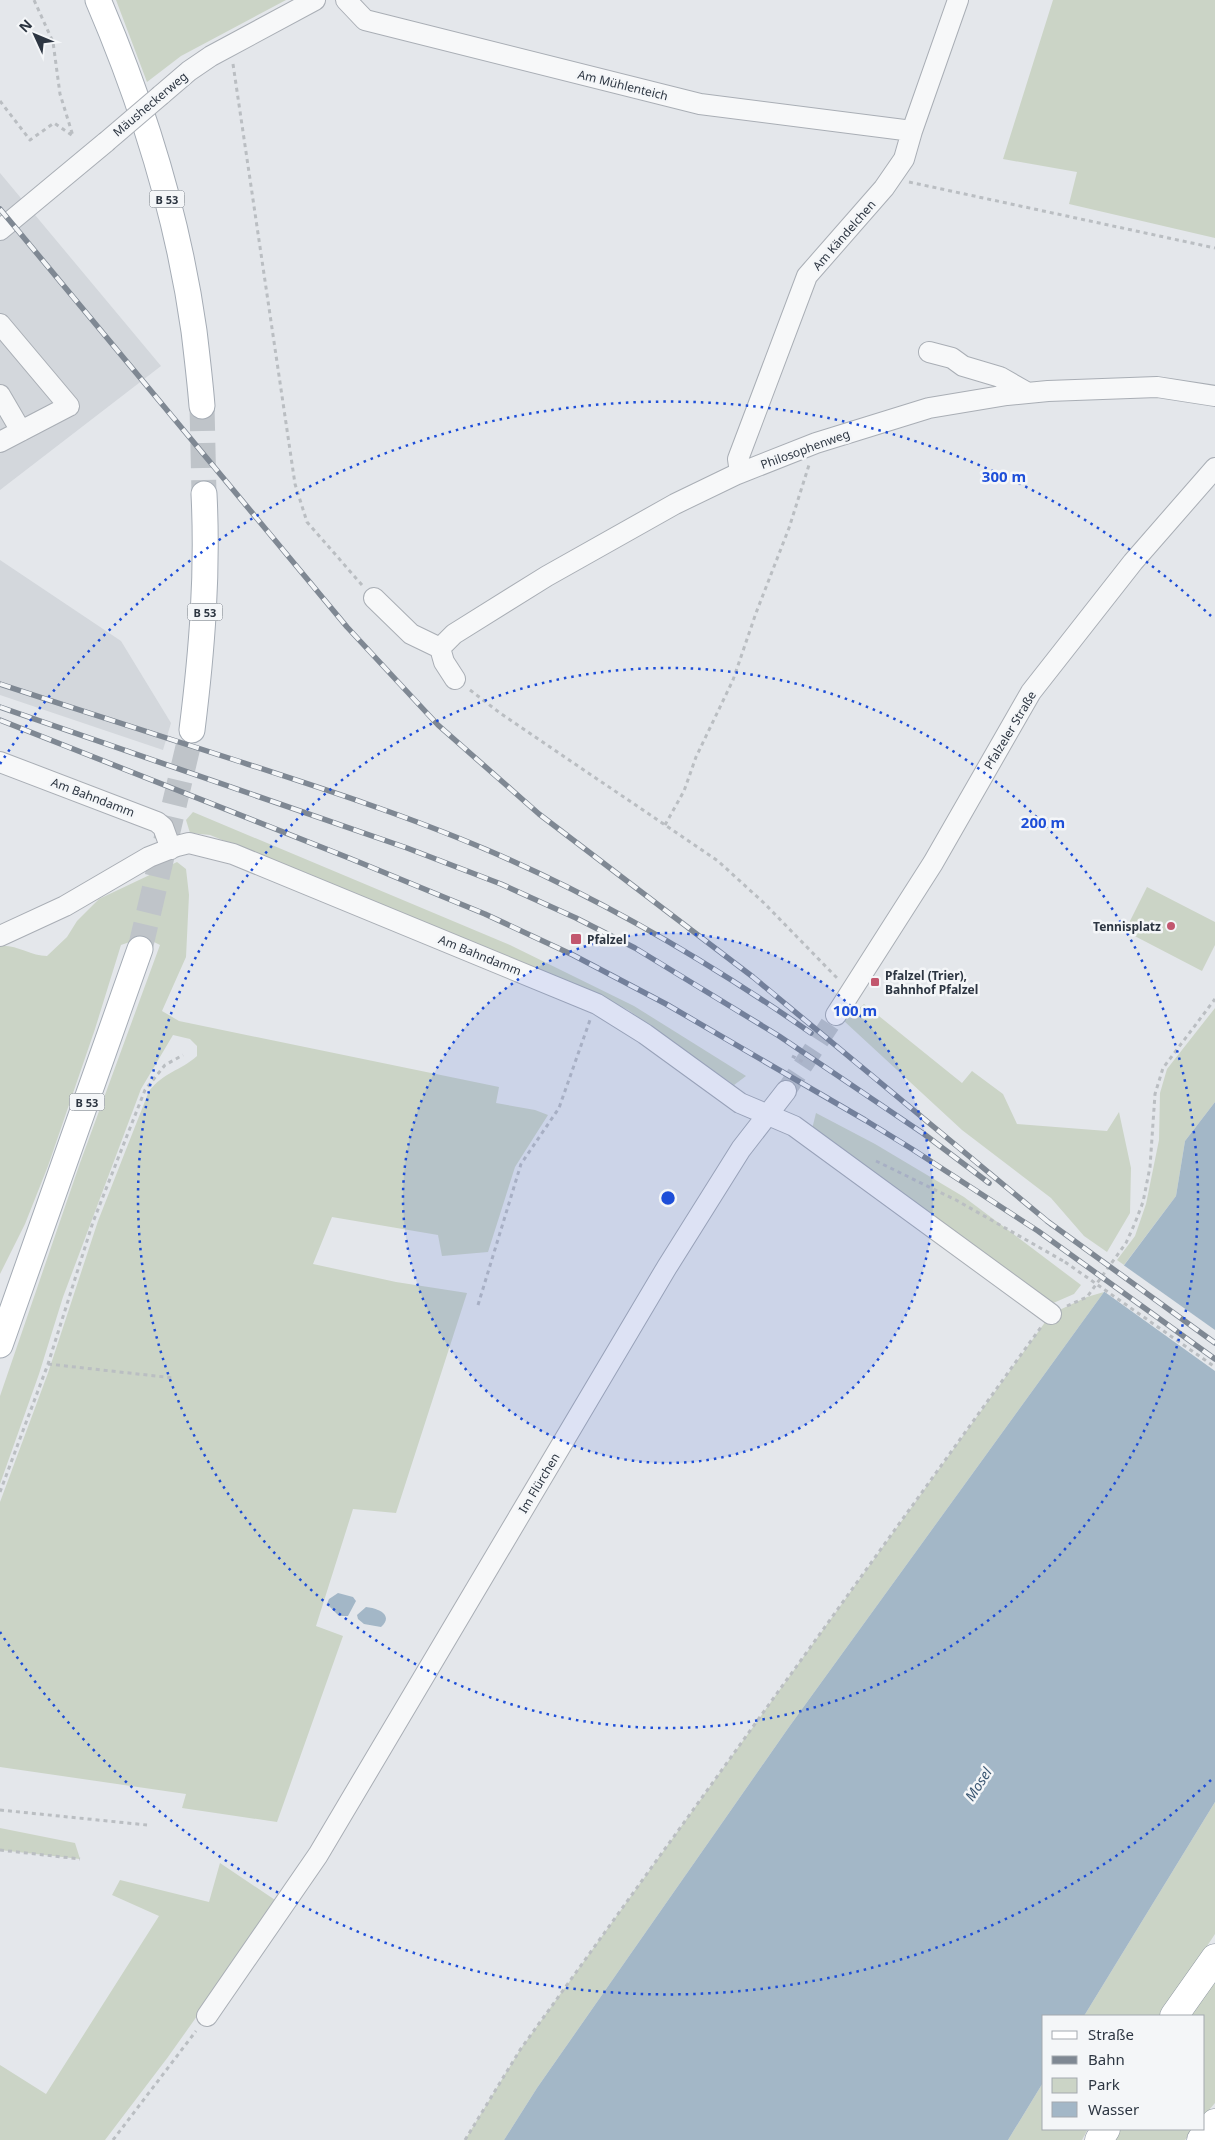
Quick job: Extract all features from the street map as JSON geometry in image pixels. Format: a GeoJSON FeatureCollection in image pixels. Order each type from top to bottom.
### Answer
{"type":"FeatureCollection","features":[{"type":"Feature","properties":{"kind":"highway"},"geometry":{"type":"LineString","coordinates":[[1175,2015],[1215,1958]]}},
{"type":"Feature","properties":{"kind":"highway"},"geometry":{"type":"LineString","coordinates":[[1200,2140],[1215,2123]]}},
{"type":"Feature","properties":{"kind":"main road","name":"B 53"},"geometry":{"type":"LineString","coordinates":[[98,0],[135,94],[166,198],[194,329],[202,406]]}},
{"type":"Feature","properties":{"kind":"main road","name":"B 53"},"geometry":{"type":"LineString","coordinates":[[192,730],[206,599],[207,545],[204,494]]}},
{"type":"Feature","properties":{"kind":"main road","name":"B 53"},"geometry":{"type":"LineString","coordinates":[[0,1345],[140,949]]}},
{"type":"Feature","properties":{"kind":"street","name":"Mäusheckerweg"},"geometry":{"type":"LineString","coordinates":[[0,230],[189,71],[314,0]]}},
{"type":"Feature","properties":{"kind":"street","name":"Am Mühlenteich"},"geometry":{"type":"LineString","coordinates":[[346,0],[365,20],[700,104],[912,131]]}},
{"type":"Feature","properties":{"kind":"street","name":"Am Kändelchen"},"geometry":{"type":"LineString","coordinates":[[740,473],[738,459],[807,276],[892,178],[904,159],[958,0]]}},
{"type":"Feature","properties":{"kind":"street"},"geometry":{"type":"LineString","coordinates":[[0,324],[69,406],[0,442]]}},
{"type":"Feature","properties":{"kind":"street"},"geometry":{"type":"LineString","coordinates":[[929,352],[952,358],[963,366],[1000,377],[1028,393]]}},
{"type":"Feature","properties":{"kind":"street","name":"Philosophenweg"},"geometry":{"type":"LineString","coordinates":[[440,648],[454,634],[547,576],[667,508],[740,473],[816,443],[929,408],[1028,393],[1157,387],[1215,396]]}},
{"type":"Feature","properties":{"kind":"street"},"geometry":{"type":"LineString","coordinates":[[0,396],[21,431]]}},
{"type":"Feature","properties":{"kind":"street","name":"Pfalzeler Straße"},"geometry":{"type":"LineString","coordinates":[[836,1015],[933,863],[1031,692],[1133,562],[1215,468]]}},
{"type":"Feature","properties":{"kind":"street"},"geometry":{"type":"LineString","coordinates":[[374,598],[411,634],[440,648],[444,662],[455,679]]}},
{"type":"Feature","properties":{"kind":"street","name":"Am Bahndamm"},"geometry":{"type":"LineString","coordinates":[[0,762],[157,822],[163,827],[171,848]]}},
{"type":"Feature","properties":{"kind":"street","name":"Am Bahndamm"},"geometry":{"type":"LineString","coordinates":[[0,936],[65,906],[149,858],[171,848],[189,843],[233,854],[598,1004],[645,1034],[740,1103],[794,1126],[1051,1314]]}},
{"type":"Feature","properties":{"kind":"street"},"geometry":{"type":"LineString","coordinates":[[767,1116],[786,1092]]}},
{"type":"Feature","properties":{"kind":"street","name":"Im Flürchen"},"geometry":{"type":"LineString","coordinates":[[207,2016],[318,1856],[667,1267],[741,1149],[767,1116]]}},
{"type":"Feature","properties":{"kind":"path"},"geometry":{"type":"LineString","coordinates":[[0,101],[30,140],[54,123],[73,136],[60,94],[53,42],[34,0]]}},
{"type":"Feature","properties":{"kind":"path"},"geometry":{"type":"LineString","coordinates":[[230,46],[294,484],[307,522],[374,598]]}},
{"type":"Feature","properties":{"kind":"path"},"geometry":{"type":"LineString","coordinates":[[892,178],[1215,248]]}},
{"type":"Feature","properties":{"kind":"path"},"geometry":{"type":"LineString","coordinates":[[665,825],[684,791],[696,756],[733,680],[790,528],[816,443]]}},
{"type":"Feature","properties":{"kind":"path"},"geometry":{"type":"LineString","coordinates":[[455,679],[500,713],[718,861],[764,903],[851,992]]}},
{"type":"Feature","properties":{"kind":"path"},"geometry":{"type":"LineString","coordinates":[[465,2140],[520,2050],[1051,1314],[1087,1297],[1126,1243],[1143,1202],[1154,1128],[1155,1094],[1163,1068],[1215,999]]}},
{"type":"Feature","properties":{"kind":"path"},"geometry":{"type":"LineString","coordinates":[[478,1305],[521,1164],[559,1108],[593,1010],[598,1004]]}},
{"type":"Feature","properties":{"kind":"path"},"geometry":{"type":"LineString","coordinates":[[0,1492],[48,1364],[93,1222],[146,1090],[165,1066],[183,1055]]}},
{"type":"Feature","properties":{"kind":"path"},"geometry":{"type":"LineString","coordinates":[[792,1056],[804,1063]]}},
{"type":"Feature","properties":{"kind":"path"},"geometry":{"type":"LineString","coordinates":[[871,1158],[956,1200],[1065,1262],[1215,1367]]}},
{"type":"Feature","properties":{"kind":"path"},"geometry":{"type":"LineString","coordinates":[[48,1364],[174,1378]]}},
{"type":"Feature","properties":{"kind":"path"},"geometry":{"type":"LineString","coordinates":[[0,1810],[147,1825]]}},
{"type":"Feature","properties":{"kind":"path"},"geometry":{"type":"LineString","coordinates":[[0,1850],[80,1859]]}},
{"type":"Feature","properties":{"kind":"path"},"geometry":{"type":"LineString","coordinates":[[113,2140],[207,2016]]}},
{"type":"Feature","properties":{"kind":"shaded area"},"geometry":{"type":"Polygon","coordinates":[[[0,173],[161,366],[0,490],[0,173]]]}},
{"type":"Feature","properties":{"kind":"shaded area"},"geometry":{"type":"Polygon","coordinates":[[[0,560],[121,641],[171,723],[163,750],[0,695],[0,560]]]}},
{"type":"Feature","properties":{"kind":"green space"},"geometry":{"type":"Polygon","coordinates":[[[116,0],[286,0],[181,56],[147,82],[116,0]]]}},
{"type":"Feature","properties":{"kind":"green space"},"geometry":{"type":"Polygon","coordinates":[[[1053,0],[1215,0],[1215,238],[1069,204],[1077,172],[1003,159],[1053,0]]]}},
{"type":"Feature","properties":{"kind":"green space"},"geometry":{"type":"Polygon","coordinates":[[[193,812],[510,945],[634,1006],[746,1076],[734,1085],[628,1010],[578,985],[210,835],[190,833],[186,820],[193,812]]]}},
{"type":"Feature","properties":{"kind":"green space"},"geometry":{"type":"Polygon","coordinates":[[[177,862],[186,869],[189,895],[186,957],[162,1011],[179,1021],[499,1087],[496,1103],[535,1110],[548,1115],[515,1167],[488,1252],[442,1256],[438,1235],[332,1217],[313,1264],[396,1282],[467,1293],[396,1513],[353,1509],[316,1626],[343,1636],[277,1822],[182,1808],[186,1794],[0,1767],[0,1502],[48,1373],[98,1221],[149,1091],[160,1080],[197,1056],[197,1046],[190,1039],[173,1035],[141,1089],[63,1297],[39,1374],[0,1484],[0,1396],[80,1163],[160,945],[144,937],[121,945],[95,1029],[48,1166],[25,1224],[0,1274],[0,946],[47,956],[67,937],[77,921],[99,899],[177,862]]]}},
{"type":"Feature","properties":{"kind":"green space","name":"Tennisplatz"},"geometry":{"type":"Polygon","coordinates":[[[1147,887],[1215,922],[1215,945],[1202,971],[1125,931],[1147,887]]]}},
{"type":"Feature","properties":{"kind":"green space"},"geometry":{"type":"Polygon","coordinates":[[[864,1004],[962,1083],[972,1071],[1003,1094],[1017,1124],[1107,1131],[1119,1112],[1131,1168],[1130,1213],[1107,1252],[1084,1236],[1051,1198],[962,1130],[844,1021],[864,1004]]]}},
{"type":"Feature","properties":{"kind":"green space"},"geometry":{"type":"Polygon","coordinates":[[[1215,1008],[1215,1102],[1185,1141],[1176,1196],[1124,1265],[1117,1260],[1135,1236],[1146,1204],[1159,1140],[1160,1093],[1167,1069],[1215,1008]]]}},
{"type":"Feature","properties":{"kind":"green space"},"geometry":{"type":"Polygon","coordinates":[[[816,1113],[875,1144],[964,1197],[1081,1285],[1074,1294],[1051,1304],[812,1129],[816,1113]]]}},
{"type":"Feature","properties":{"kind":"green space"},"geometry":{"type":"Polygon","coordinates":[[[1104,1292],[789,1727],[537,2088],[504,2140],[465,2140],[520,2050],[1051,1314],[1087,1297],[1104,1292]]]}},
{"type":"Feature","properties":{"kind":"green space"},"geometry":{"type":"Polygon","coordinates":[[[1215,1802],[1215,1934],[1162,2015],[1085,2015],[1215,1802]]]}},
{"type":"Feature","properties":{"kind":"green space"},"geometry":{"type":"Polygon","coordinates":[[[0,1828],[75,1843],[80,1859],[0,1850],[0,1828]]]}},
{"type":"Feature","properties":{"kind":"green space"},"geometry":{"type":"Polygon","coordinates":[[[220,1863],[278,1902],[168,2057],[105,2140],[0,2140],[0,2065],[46,2094],[159,1916],[112,1895],[120,1880],[209,1902],[220,1863]]]}},
{"type":"Feature","properties":{"kind":"green space"},"geometry":{"type":"Polygon","coordinates":[[[1215,1979],[1215,2103],[1205,2115],[1205,2015],[1192,2015],[1215,1979]]]}},
{"type":"Feature","properties":{"kind":"green space"},"geometry":{"type":"Polygon","coordinates":[[[1042,2084],[1042,2130],[1087,2130],[1082,2140],[1008,2140],[1042,2084]]]}},
{"type":"Feature","properties":{"kind":"green space"},"geometry":{"type":"Polygon","coordinates":[[[1118,2130],[1193,2130],[1185,2140],[1112,2140],[1118,2130]]]}},
{"type":"Feature","properties":{"kind":"water","name":"Mosel"},"geometry":{"type":"Polygon","coordinates":[[[1215,1102],[1215,1802],[1085,2015],[1042,2015],[1042,2084],[1008,2140],[504,2140],[537,2088],[789,1727],[1104,1292],[1176,1196],[1185,1141],[1215,1102]]]}},
{"type":"Feature","properties":{"kind":"water"},"geometry":{"type":"Polygon","coordinates":[[[338,1593],[353,1597],[356,1601],[348,1616],[339,1616],[327,1604],[329,1599],[338,1593]]]}},
{"type":"Feature","properties":{"kind":"water"},"geometry":{"type":"Polygon","coordinates":[[[366,1607],[379,1610],[385,1615],[385,1622],[381,1627],[364,1624],[358,1619],[357,1615],[366,1607]]]}},
{"type":"Feature","properties":{"kind":"pier"},"geometry":{"type":"Polygon","coordinates":[[[1122,1264],[1215,1330],[1215,1371],[1102,1290],[1122,1264]]]}},
{"type":"Feature","properties":{"kind":"tunnel"},"geometry":{"type":"LineString","coordinates":[[202,406],[204,494]]}},
{"type":"Feature","properties":{"kind":"tunnel"},"geometry":{"type":"LineString","coordinates":[[140,949],[192,730]]}},
{"type":"Feature","properties":{"kind":"tunnel"},"geometry":{"type":"LineString","coordinates":[[786,1091],[836,1015]]}},
{"type":"Feature","properties":{"kind":"railway"},"geometry":{"type":"LineString","coordinates":[[0,209],[347,627],[438,725],[539,814],[753,977],[1052,1225]]}},
{"type":"Feature","properties":{"kind":"railway"},"geometry":{"type":"LineString","coordinates":[[0,684],[394,813],[485,849],[570,888],[653,933],[733,981],[811,1033]]}},
{"type":"Feature","properties":{"kind":"railway"},"geometry":{"type":"LineString","coordinates":[[0,707],[407,848],[501,884],[576,918],[635,948],[779,1036],[924,1134],[989,1183]]}},
{"type":"Feature","properties":{"kind":"railway"},"geometry":{"type":"LineString","coordinates":[[0,720],[349,858],[485,914],[573,955],[666,1004],[912,1149],[1038,1231],[1215,1359]]}},
{"type":"Feature","properties":{"kind":"railway"},"geometry":{"type":"LineString","coordinates":[[1047,1221],[1215,1343]]}},
{"type":"Feature","properties":{"kind":"place","name":"Tennisplatz"},"geometry":{"type":"Point","coordinates":[1171,926]}},
{"type":"Feature","properties":{"kind":"place","name":"Pfalzel"},"geometry":{"type":"Point","coordinates":[576,939]}},
{"type":"Feature","properties":{"kind":"place","name":"Pfalzel (Trier), Bahnhof Pfalzel"},"geometry":{"type":"Point","coordinates":[875,982]}}]}
